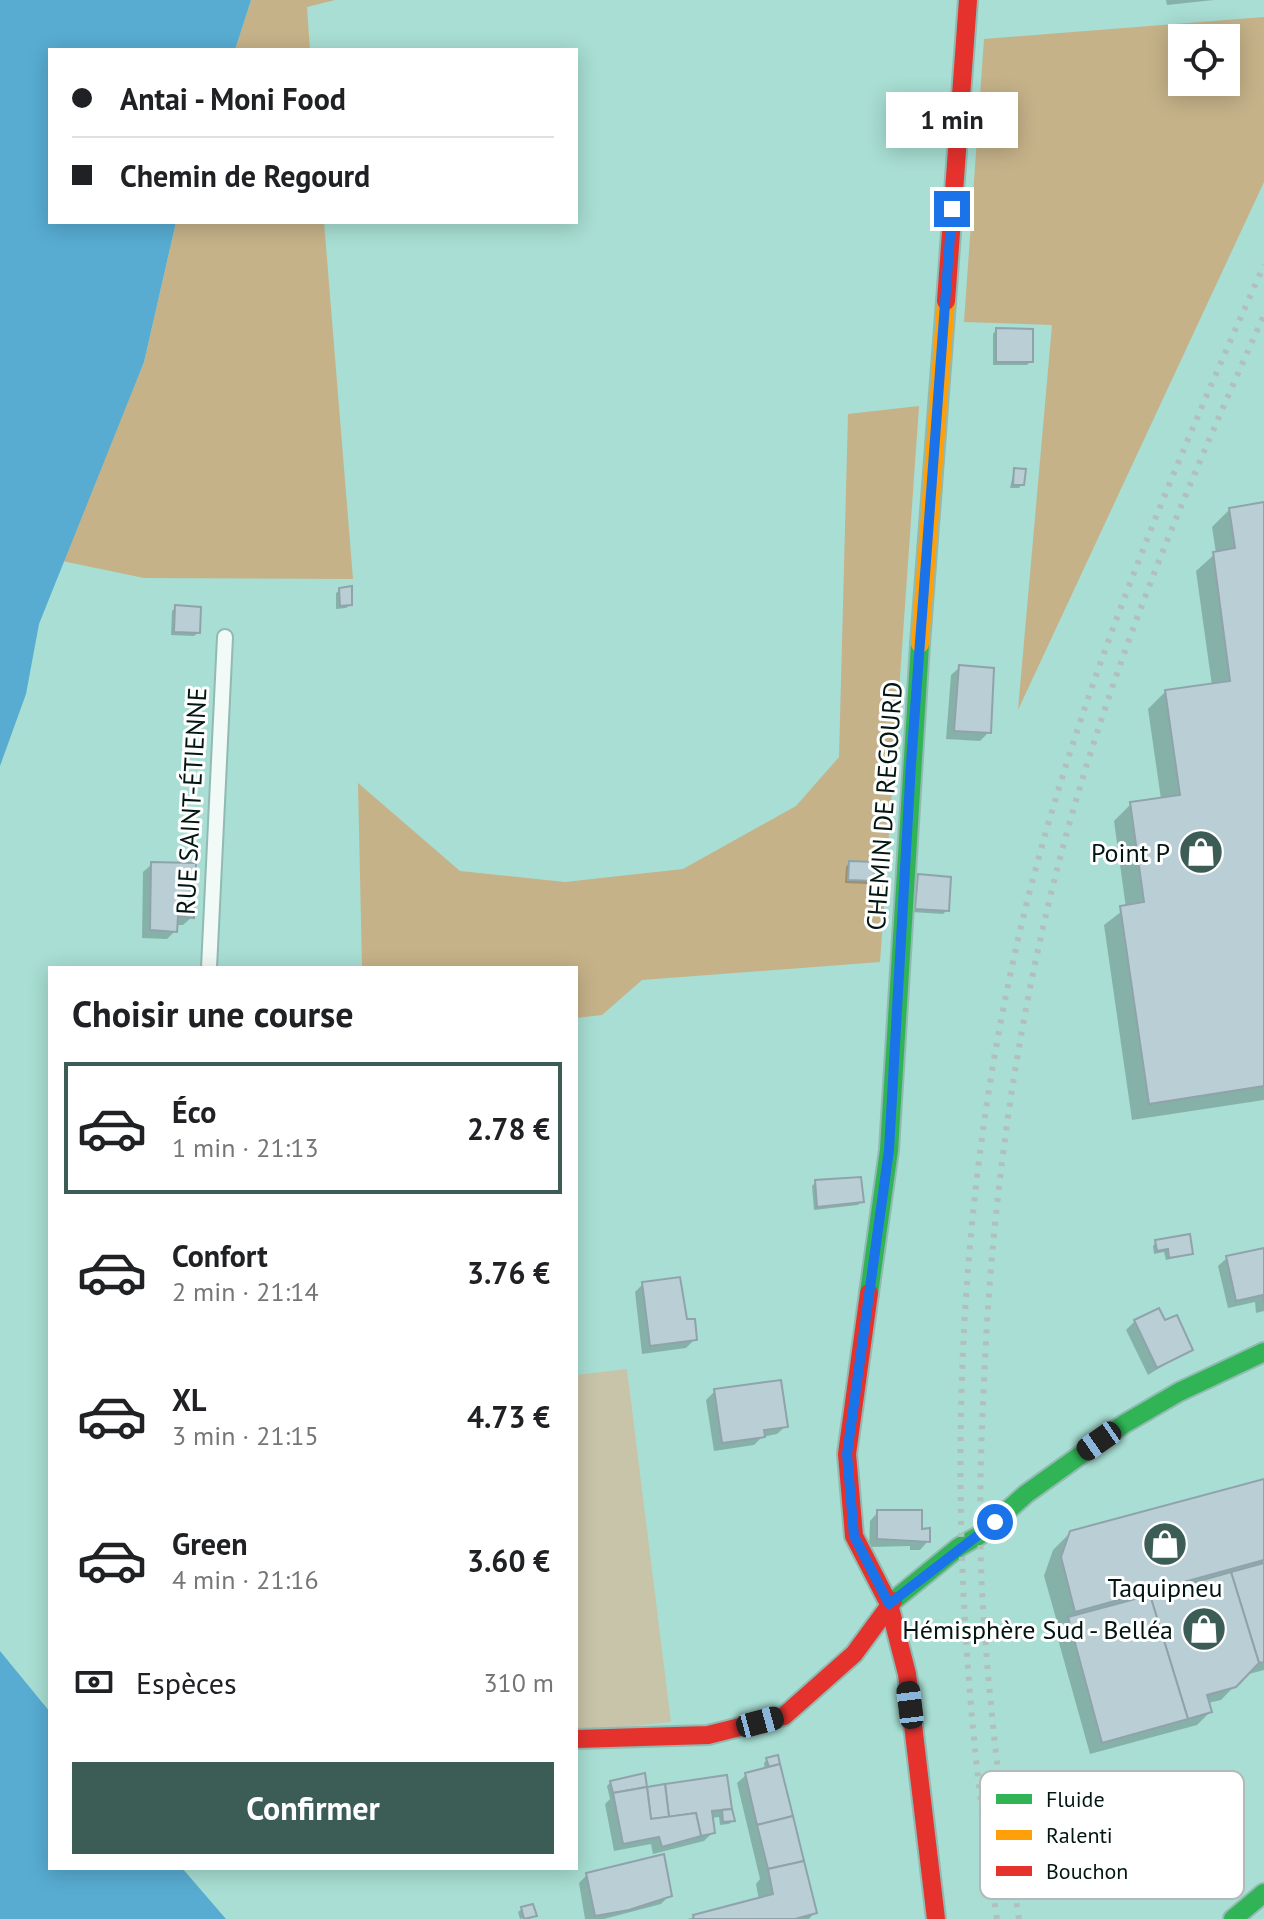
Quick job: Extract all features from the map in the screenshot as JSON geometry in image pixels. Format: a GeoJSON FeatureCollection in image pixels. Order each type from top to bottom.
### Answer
{"type":"FeatureCollection","features":[{"type":"Feature","properties":{"kind":"street","name":"CHEMIN DE REGOURD"},"geometry":{"type":"LineString","coordinates":[[936,1919],[907,1674],[889,1604],[854,1536],[847,1454],[889,1150],[911,764],[968,0]]}},
{"type":"Feature","properties":{"kind":"street"},"geometry":{"type":"LineString","coordinates":[[578,1739],[708,1735],[784,1716],[854,1654],[889,1604],[959,1547],[980,1535],[1026,1494],[1124,1424],[1179,1392],[1264,1352]]}},
{"type":"Feature","properties":{"kind":"street"},"geometry":{"type":"LineString","coordinates":[[1233,1919],[1264,1893]]}},
{"type":"Feature","properties":{"kind":"lane","name":"RUE SAINT-ÉTIENNE"},"geometry":{"type":"LineString","coordinates":[[209,966],[225,637]]}},
{"type":"Feature","properties":{"kind":"shaded area"},"geometry":{"type":"Polygon","coordinates":[[[251,0],[335,0],[307,7],[310,48],[236,48],[251,0]]]}},
{"type":"Feature","properties":{"kind":"shaded area"},"geometry":{"type":"Polygon","coordinates":[[[1264,17],[1264,182],[1018,710],[1052,325],[964,322],[984,39],[1168,25],[1168,96],[1240,96],[1240,24],[1175,24],[1264,17]]]}},
{"type":"Feature","properties":{"kind":"shaded area"},"geometry":{"type":"Polygon","coordinates":[[[176,224],[324,224],[353,579],[144,578],[62,561],[144,362],[176,224]]]}},
{"type":"Feature","properties":{"kind":"shaded area"},"geometry":{"type":"Polygon","coordinates":[[[919,406],[880,962],[642,980],[602,1015],[578,1018],[578,966],[362,966],[358,783],[460,871],[565,882],[683,869],[796,806],[839,757],[848,414],[919,406]]]}},
{"type":"Feature","properties":{"kind":"shaded area"},"geometry":{"type":"Polygon","coordinates":[[[627,1369],[671,1722],[578,1732],[578,1375],[627,1369]]]}},
{"type":"Feature","properties":{"kind":"water"},"geometry":{"type":"Polygon","coordinates":[[[0,0],[251,0],[236,48],[48,48],[48,224],[176,224],[144,362],[39,624],[26,694],[0,766],[0,0]]]}},
{"type":"Feature","properties":{"kind":"water"},"geometry":{"type":"Polygon","coordinates":[[[0,1651],[48,1710],[48,1870],[184,1870],[226,1919],[0,1919],[0,1651]]]}},
{"type":"Feature","properties":{"kind":"building"},"geometry":{"type":"Polygon","coordinates":[[[996,328],[1033,329],[1033,362],[996,362],[996,328]]]}},
{"type":"Feature","properties":{"kind":"building"},"geometry":{"type":"Polygon","coordinates":[[[1014,468],[1026,469],[1024,485],[1013,485],[1014,468]]]}},
{"type":"Feature","properties":{"kind":"building","name":"Point P"},"geometry":{"type":"Polygon","coordinates":[[[1264,502],[1264,1086],[1149,1104],[1120,906],[1144,902],[1130,802],[1180,795],[1165,690],[1230,681],[1213,552],[1235,548],[1229,508],[1264,502]]]}},
{"type":"Feature","properties":{"kind":"building"},"geometry":{"type":"Polygon","coordinates":[[[352,586],[352,605],[340,606],[339,588],[352,586]]]}},
{"type":"Feature","properties":{"kind":"building"},"geometry":{"type":"Polygon","coordinates":[[[175,605],[201,607],[200,633],[174,632],[175,605]]]}},
{"type":"Feature","properties":{"kind":"building"},"geometry":{"type":"Polygon","coordinates":[[[959,665],[994,668],[991,733],[954,731],[959,665]]]}},
{"type":"Feature","properties":{"kind":"building"},"geometry":{"type":"Polygon","coordinates":[[[849,861],[875,862],[874,881],[848,880],[849,861]]]}},
{"type":"Feature","properties":{"kind":"building"},"geometry":{"type":"Polygon","coordinates":[[[151,862],[196,863],[194,918],[178,916],[177,932],[150,930],[151,862]]]}},
{"type":"Feature","properties":{"kind":"building"},"geometry":{"type":"Polygon","coordinates":[[[918,874],[951,877],[949,911],[915,909],[918,874]]]}},
{"type":"Feature","properties":{"kind":"building"},"geometry":{"type":"Polygon","coordinates":[[[861,1177],[864,1202],[817,1207],[815,1180],[861,1177]]]}},
{"type":"Feature","properties":{"kind":"building"},"geometry":{"type":"Polygon","coordinates":[[[1190,1234],[1193,1254],[1169,1258],[1168,1249],[1157,1251],[1155,1240],[1190,1234]]]}},
{"type":"Feature","properties":{"kind":"building"},"geometry":{"type":"Polygon","coordinates":[[[1264,1248],[1264,1304],[1263,1295],[1236,1301],[1226,1256],[1264,1248]]]}},
{"type":"Feature","properties":{"kind":"building"},"geometry":{"type":"Polygon","coordinates":[[[680,1277],[687,1319],[695,1319],[697,1340],[650,1346],[642,1282],[680,1277]]]}},
{"type":"Feature","properties":{"kind":"building"},"geometry":{"type":"Polygon","coordinates":[[[1159,1308],[1165,1320],[1177,1315],[1193,1350],[1157,1368],[1134,1320],[1159,1308]]]}},
{"type":"Feature","properties":{"kind":"building"},"geometry":{"type":"Polygon","coordinates":[[[781,1380],[788,1427],[764,1430],[765,1437],[722,1443],[714,1389],[781,1380]]]}},
{"type":"Feature","properties":{"kind":"building","name":"Taquipneu"},"geometry":{"type":"Polygon","coordinates":[[[1264,1479],[1264,1560],[1075,1612],[1061,1557],[1070,1531],[1264,1479]]]}},
{"type":"Feature","properties":{"kind":"building"},"geometry":{"type":"Polygon","coordinates":[[[877,1510],[922,1510],[922,1529],[930,1528],[930,1542],[877,1539],[877,1510]]]}},
{"type":"Feature","properties":{"kind":"building"},"geometry":{"type":"Polygon","coordinates":[[[1264,1563],[1264,1662],[1259,1663],[1231,1572],[1264,1563]]]}},
{"type":"Feature","properties":{"kind":"building","name":"Hémisphère Sud - Belléa"},"geometry":{"type":"Polygon","coordinates":[[[1231,1572],[1259,1663],[1236,1687],[1207,1695],[1212,1712],[1188,1719],[1150,1595],[1231,1572]]]}},
{"type":"Feature","properties":{"kind":"building"},"geometry":{"type":"Polygon","coordinates":[[[1150,1595],[1188,1719],[1102,1743],[1068,1617],[1150,1595]]]}},
{"type":"Feature","properties":{"kind":"building"},"geometry":{"type":"Polygon","coordinates":[[[778,1755],[780,1764],[769,1767],[766,1758],[778,1755]]]}},
{"type":"Feature","properties":{"kind":"building"},"geometry":{"type":"Polygon","coordinates":[[[780,1764],[793,1816],[757,1825],[745,1773],[780,1764]]]}},
{"type":"Feature","properties":{"kind":"building"},"geometry":{"type":"Polygon","coordinates":[[[645,1773],[647,1787],[613,1793],[610,1781],[645,1773]]]}},
{"type":"Feature","properties":{"kind":"building"},"geometry":{"type":"Polygon","coordinates":[[[727,1775],[732,1809],[712,1811],[715,1833],[701,1836],[696,1813],[669,1817],[665,1784],[727,1775]]]}},
{"type":"Feature","properties":{"kind":"building"},"geometry":{"type":"Polygon","coordinates":[[[665,1784],[669,1817],[651,1819],[647,1787],[665,1784]]]}},
{"type":"Feature","properties":{"kind":"building"},"geometry":{"type":"Polygon","coordinates":[[[647,1787],[651,1819],[696,1813],[701,1836],[662,1847],[659,1837],[623,1844],[613,1793],[647,1787]]]}},
{"type":"Feature","properties":{"kind":"building"},"geometry":{"type":"Polygon","coordinates":[[[732,1809],[735,1821],[723,1822],[722,1810],[732,1809]]]}},
{"type":"Feature","properties":{"kind":"building"},"geometry":{"type":"Polygon","coordinates":[[[793,1816],[804,1861],[768,1869],[757,1825],[793,1816]]]}},
{"type":"Feature","properties":{"kind":"building"},"geometry":{"type":"Polygon","coordinates":[[[664,1854],[672,1896],[629,1910],[595,1916],[586,1873],[664,1854]]]}},
{"type":"Feature","properties":{"kind":"building"},"geometry":{"type":"Polygon","coordinates":[[[804,1861],[817,1913],[795,1919],[694,1919],[693,1915],[773,1894],[768,1869],[804,1861]]]}},
{"type":"Feature","properties":{"kind":"building"},"geometry":{"type":"Polygon","coordinates":[[[533,1904],[537,1916],[524,1919],[521,1907],[533,1904]]]}},
{"type":"Feature","properties":{"kind":"railway"},"geometry":{"type":"LineString","coordinates":[[980,1792],[968,1664],[961,1536],[961,1407],[967,1279],[980,1151],[1000,1024],[1050,816],[1103,656],[1196,420],[1264,265]]}},
{"type":"Feature","properties":{"kind":"railway"},"geometry":{"type":"LineString","coordinates":[[999,1771],[982,1593],[981,1442],[996,1217],[1018,1052],[1052,890],[1098,730],[1175,520],[1264,315]]}},
{"type":"Feature","properties":{"kind":"railway"},"geometry":{"type":"LineString","coordinates":[[994,1899],[997,1919]]}},
{"type":"Feature","properties":{"kind":"railway"},"geometry":{"type":"LineString","coordinates":[[1016,1899],[1019,1919]]}},
{"type":"Feature","properties":{"kind":"traffic: fast"},"geometry":{"type":"LineString","coordinates":[[869,1293],[889,1150],[920,644]]}},
{"type":"Feature","properties":{"kind":"traffic: fast"},"geometry":{"type":"LineString","coordinates":[[893,1601],[959,1547],[980,1535],[1026,1494],[1124,1424],[1179,1392],[1264,1352]]}},
{"type":"Feature","properties":{"kind":"traffic: fast"},"geometry":{"type":"LineString","coordinates":[[1233,1919],[1264,1893]]}},
{"type":"Feature","properties":{"kind":"traffic: slow"},"geometry":{"type":"LineString","coordinates":[[920,644],[946,301]]}},
{"type":"Feature","properties":{"kind":"traffic: jam"},"geometry":{"type":"LineString","coordinates":[[946,301],[968,0]]}},
{"type":"Feature","properties":{"kind":"traffic: jam"},"geometry":{"type":"LineString","coordinates":[[869,1293],[847,1454],[854,1536],[889,1604],[907,1674],[936,1919]]}},
{"type":"Feature","properties":{"kind":"traffic: jam"},"geometry":{"type":"LineString","coordinates":[[578,1739],[708,1735],[784,1716],[854,1654],[893,1601]]}},
{"type":"Feature","properties":{"kind":"place","name":"Point P"},"geometry":{"type":"Point","coordinates":[1201,852]}},
{"type":"Feature","properties":{"kind":"place","name":"Taquipneu"},"geometry":{"type":"Point","coordinates":[1165,1544]}},
{"type":"Feature","properties":{"kind":"place","name":"Hémisphère Sud - Belléa"},"geometry":{"type":"Point","coordinates":[1204,1629]}},
{"type":"Feature","properties":{"kind":"route"},"geometry":{"type":"LineString","coordinates":[[952,209],[911,764],[889,1150],[847,1454],[848,1490],[854,1536],[889,1604],[995,1522]]}}]}
